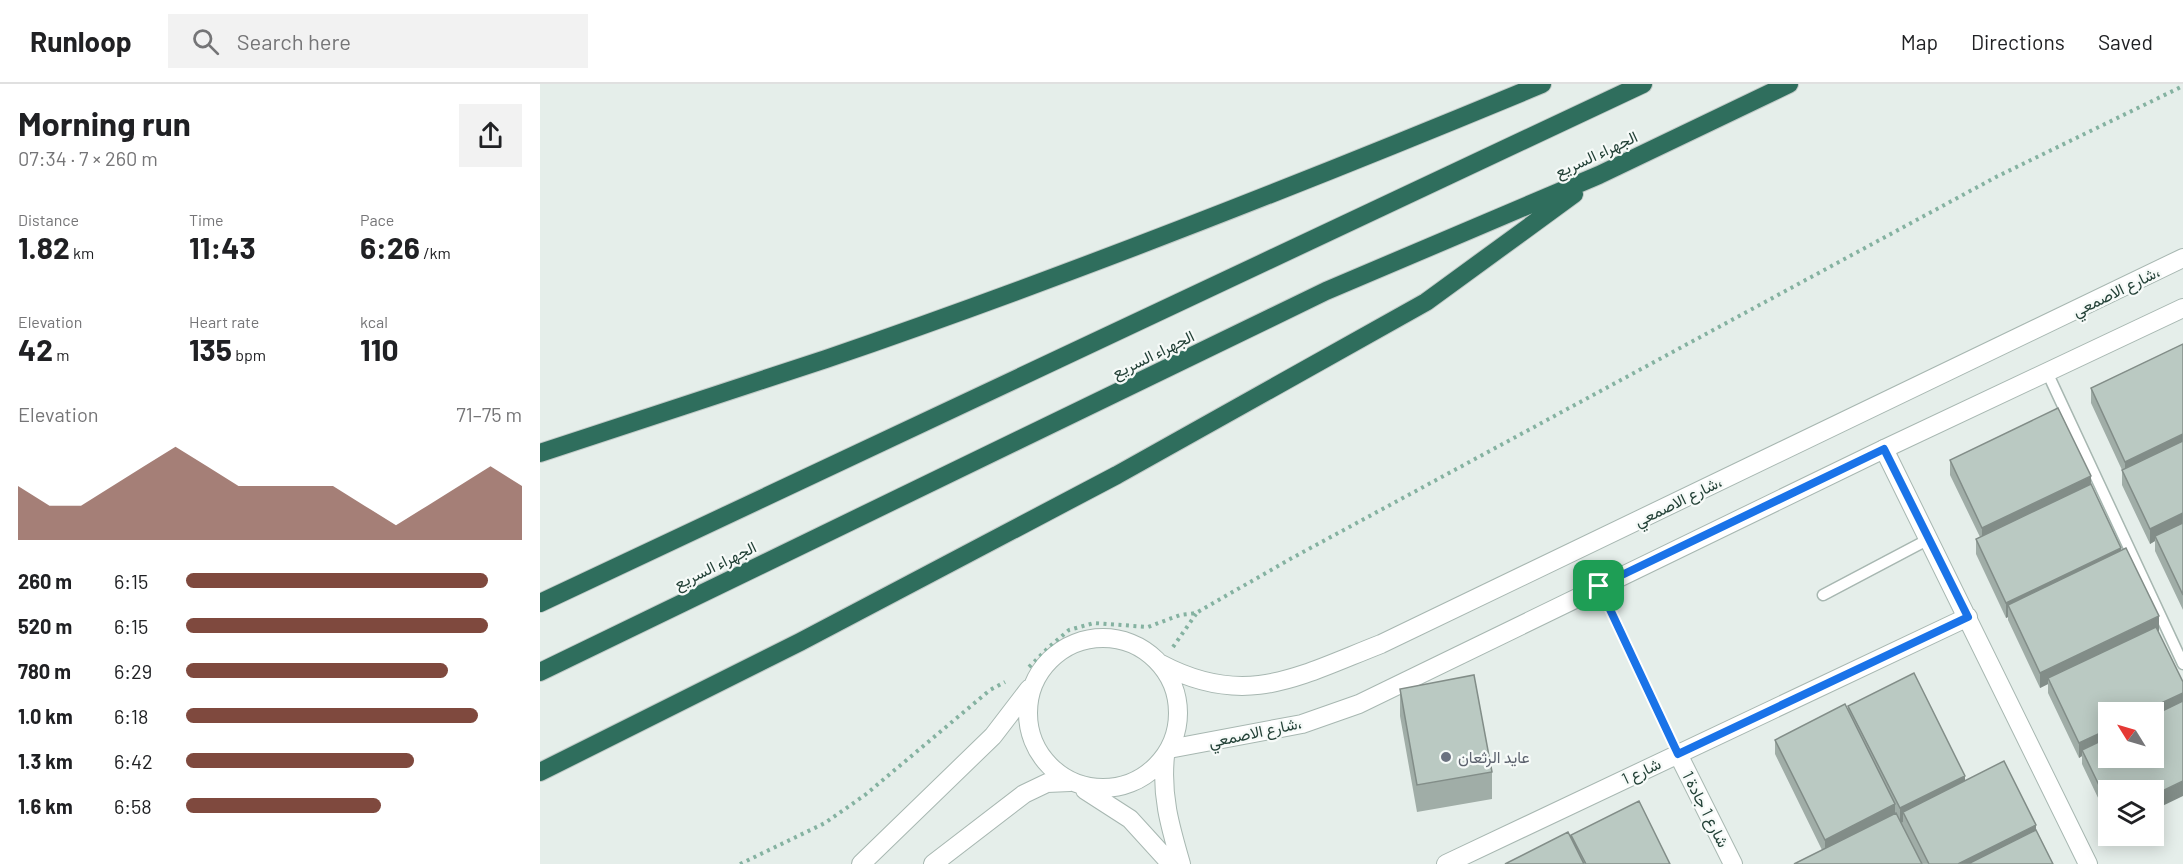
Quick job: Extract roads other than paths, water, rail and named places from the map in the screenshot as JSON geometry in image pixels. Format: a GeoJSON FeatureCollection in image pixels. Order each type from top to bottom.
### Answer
{"type":"FeatureCollection","features":[{"type":"Feature","properties":{"kind":"highway"},"geometry":{"type":"LineString","coordinates":[[540,453],[827,358],[1077,268],[1319,175],[1542,84]]}},
{"type":"Feature","properties":{"kind":"highway"},"geometry":{"type":"LineString","coordinates":[[540,603],[1643,84]]}},
{"type":"Feature","properties":{"kind":"highway","name":"الجهراء السريع"},"geometry":{"type":"LineString","coordinates":[[540,672],[1326,291],[1599,175],[1789,84]]}},
{"type":"Feature","properties":{"kind":"highway"},"geometry":{"type":"LineString","coordinates":[[540,772],[801,642],[1117,475],[1416,308],[1599,175]]}},
{"type":"Feature","properties":{"kind":"street","name":"شارع الاصمعي،"},"geometry":{"type":"LineString","coordinates":[[1161,664],[1200,682],[1222,686],[1251,687],[1291,679],[1381,644],[2183,258]]}},
{"type":"Feature","properties":{"kind":"street","name":"شارع الاصمعي،"},"geometry":{"type":"LineString","coordinates":[[1167,753],[1302,724],[1359,704],[1884,449],[2183,308]]}},
{"type":"Feature","properties":{"kind":"street"},"geometry":{"type":"LineString","coordinates":[[1884,449],[2088,864]]}},
{"type":"Feature","properties":{"kind":"street","name":"شارع 1"},"geometry":{"type":"LineString","coordinates":[[1446,864],[1968,617]]}},
{"type":"Feature","properties":{"kind":"street"},"geometry":{"type":"LineString","coordinates":[[861,864],[993,736],[1028,678],[1068,646],[1092,638],[1118,639],[1141,648],[1161,664],[1175,690],[1178,720],[1167,753],[1162,781],[1165,803],[1181,864]]}},
{"type":"Feature","properties":{"kind":"street"},"geometry":{"type":"LineString","coordinates":[[1028,678],[1029,729],[1037,750],[1051,769],[1130,819],[1171,864]]}},
{"type":"Feature","properties":{"kind":"street"},"geometry":{"type":"LineString","coordinates":[[933,864],[1024,794],[1047,783],[1073,783],[1100,789],[1125,786],[1148,774],[1167,753]]}},
{"type":"Feature","properties":{"kind":"street","name":"شارع 1 جادة 1"},"geometry":{"type":"LineString","coordinates":[[1678,754],[1733,864]]}},
{"type":"Feature","properties":{"kind":"lane"},"geometry":{"type":"LineString","coordinates":[[2047,372],[2183,664]]}},
{"type":"Feature","properties":{"kind":"lane"},"geometry":{"type":"LineString","coordinates":[[1823,595],[1929,539]]}},
{"type":"Feature","properties":{"kind":"place","name":"عايد الرثعان"},"geometry":{"type":"Point","coordinates":[1446,757]}}]}
